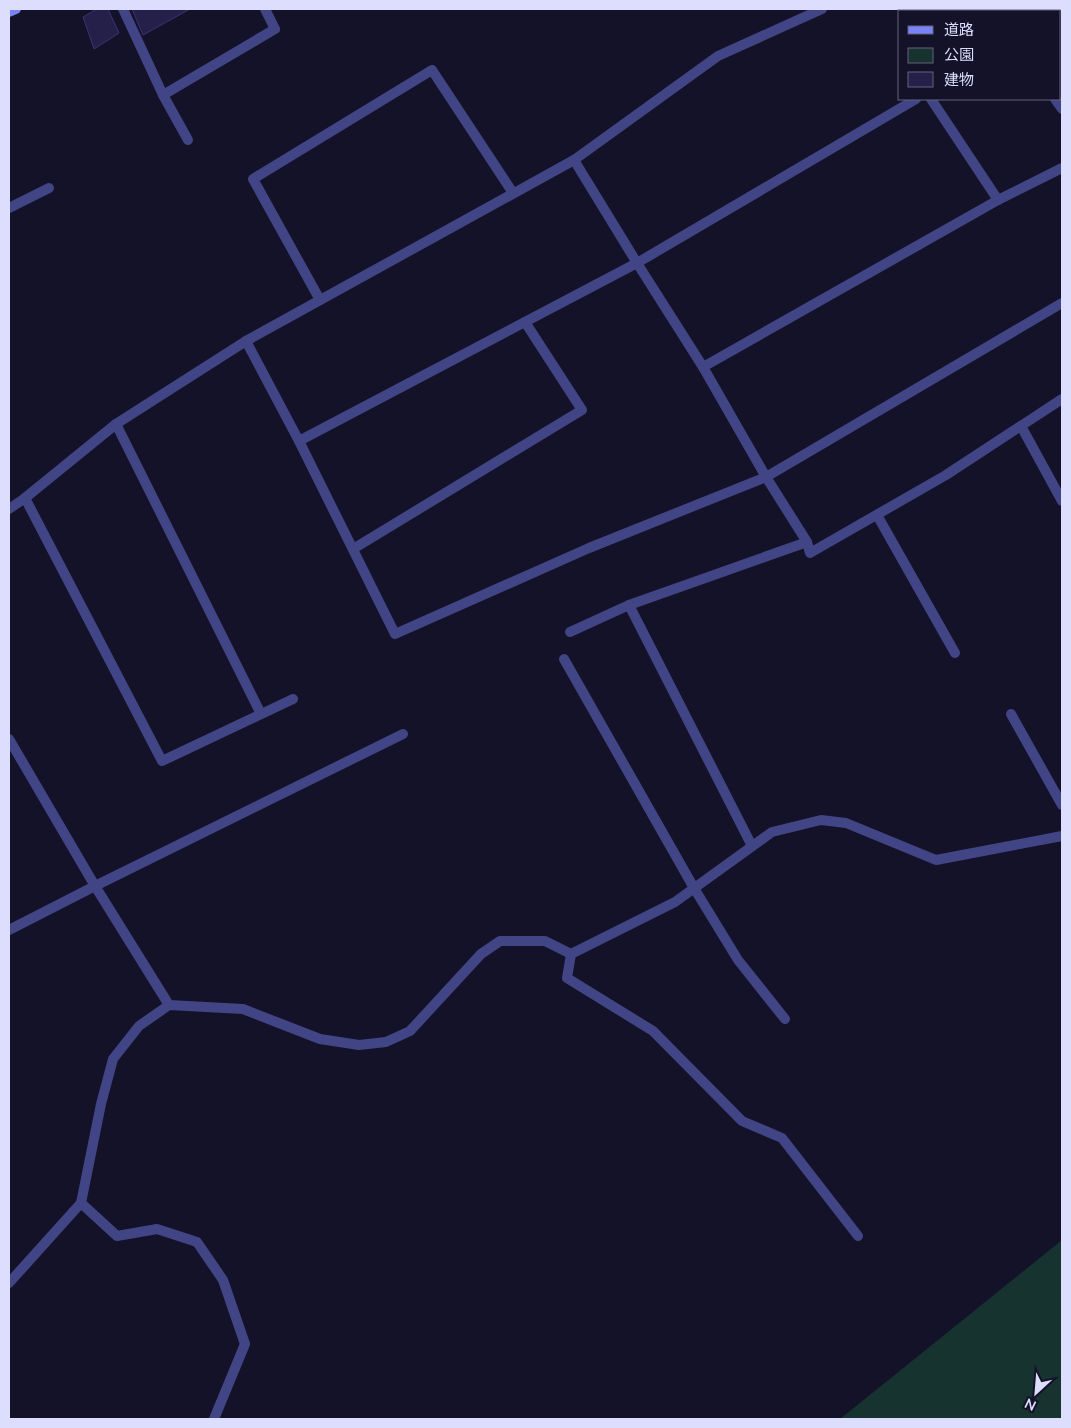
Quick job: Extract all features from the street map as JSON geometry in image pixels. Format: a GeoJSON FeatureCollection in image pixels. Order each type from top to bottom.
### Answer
{"type":"FeatureCollection","features":[{"type":"Feature","properties":{"kind":"main road"},"geometry":{"type":"LineString","coordinates":[[9,12],[16,9]]}},
{"type":"Feature","properties":{"kind":"street"},"geometry":{"type":"LineString","coordinates":[[123,9],[163,95],[188,140]]}},
{"type":"Feature","properties":{"kind":"street"},"geometry":{"type":"LineString","coordinates":[[163,95],[275,28],[266,9]]}},
{"type":"Feature","properties":{"kind":"street"},"geometry":{"type":"LineString","coordinates":[[9,509],[26,498],[116,424],[246,341],[574,160],[718,56],[822,9]]}},
{"type":"Feature","properties":{"kind":"street"},"geometry":{"type":"LineString","coordinates":[[320,300],[253,180],[432,70],[513,193]]}},
{"type":"Feature","properties":{"kind":"street"},"geometry":{"type":"LineString","coordinates":[[299,440],[637,263],[914,100]]}},
{"type":"Feature","properties":{"kind":"street"},"geometry":{"type":"LineString","coordinates":[[932,100],[998,200]]}},
{"type":"Feature","properties":{"kind":"street"},"geometry":{"type":"LineString","coordinates":[[574,160],[703,367],[766,478],[807,542],[810,553],[946,475],[1062,399]]}},
{"type":"Feature","properties":{"kind":"street"},"geometry":{"type":"LineString","coordinates":[[703,367],[998,200],[1062,168]]}},
{"type":"Feature","properties":{"kind":"street"},"geometry":{"type":"LineString","coordinates":[[9,208],[49,188]]}},
{"type":"Feature","properties":{"kind":"street"},"geometry":{"type":"LineString","coordinates":[[246,341],[299,440],[395,634],[589,548],[766,478],[1062,303]]}},
{"type":"Feature","properties":{"kind":"street"},"geometry":{"type":"LineString","coordinates":[[353,549],[582,410],[525,322]]}},
{"type":"Feature","properties":{"kind":"street"},"geometry":{"type":"LineString","coordinates":[[116,424],[261,714]]}},
{"type":"Feature","properties":{"kind":"street"},"geometry":{"type":"LineString","coordinates":[[1021,426],[1062,502]]}},
{"type":"Feature","properties":{"kind":"street"},"geometry":{"type":"LineString","coordinates":[[26,498],[162,761],[293,699]]}},
{"type":"Feature","properties":{"kind":"street"},"geometry":{"type":"LineString","coordinates":[[877,515],[955,652]]}},
{"type":"Feature","properties":{"kind":"street"},"geometry":{"type":"LineString","coordinates":[[570,632],[629,605],[807,542]]}},
{"type":"Feature","properties":{"kind":"street"},"geometry":{"type":"LineString","coordinates":[[629,605],[752,846]]}},
{"type":"Feature","properties":{"kind":"street"},"geometry":{"type":"LineString","coordinates":[[564,660],[694,888],[738,960],[785,1020]]}},
{"type":"Feature","properties":{"kind":"street"},"geometry":{"type":"LineString","coordinates":[[1010,714],[1062,805]]}},
{"type":"Feature","properties":{"kind":"street"},"geometry":{"type":"LineString","coordinates":[[9,930],[403,734]]}},
{"type":"Feature","properties":{"kind":"street"},"geometry":{"type":"LineString","coordinates":[[9,739],[95,886],[169,1005]]}},
{"type":"Feature","properties":{"kind":"street"},"geometry":{"type":"LineString","coordinates":[[571,954],[675,902],[772,832],[821,820],[846,822],[936,860],[1062,836]]}},
{"type":"Feature","properties":{"kind":"street"},"geometry":{"type":"LineString","coordinates":[[9,1283],[82,1203],[101,1104],[113,1059],[139,1026],[169,1005],[243,1009],[320,1039],[359,1045],[386,1042],[410,1031],[481,954],[500,941],[545,941],[571,954]]}},
{"type":"Feature","properties":{"kind":"street"},"geometry":{"type":"LineString","coordinates":[[571,954],[567,978],[653,1031],[742,1121],[782,1138],[858,1236]]}},
{"type":"Feature","properties":{"kind":"street"},"geometry":{"type":"LineString","coordinates":[[82,1203],[117,1236],[157,1229],[197,1242],[223,1280],[245,1344],[214,1419]]}},
{"type":"Feature","properties":{"kind":"green space"},"geometry":{"type":"Polygon","coordinates":[[[1062,1240],[1062,1419],[840,1419],[1062,1240]]]}},
{"type":"Feature","properties":{"kind":"building"},"geometry":{"type":"Polygon","coordinates":[[[97,9],[108,9],[119,33],[94,49],[83,17],[97,9]]]}},
{"type":"Feature","properties":{"kind":"building"},"geometry":{"type":"Polygon","coordinates":[[[132,9],[190,9],[143,35],[132,9]]]}}]}
